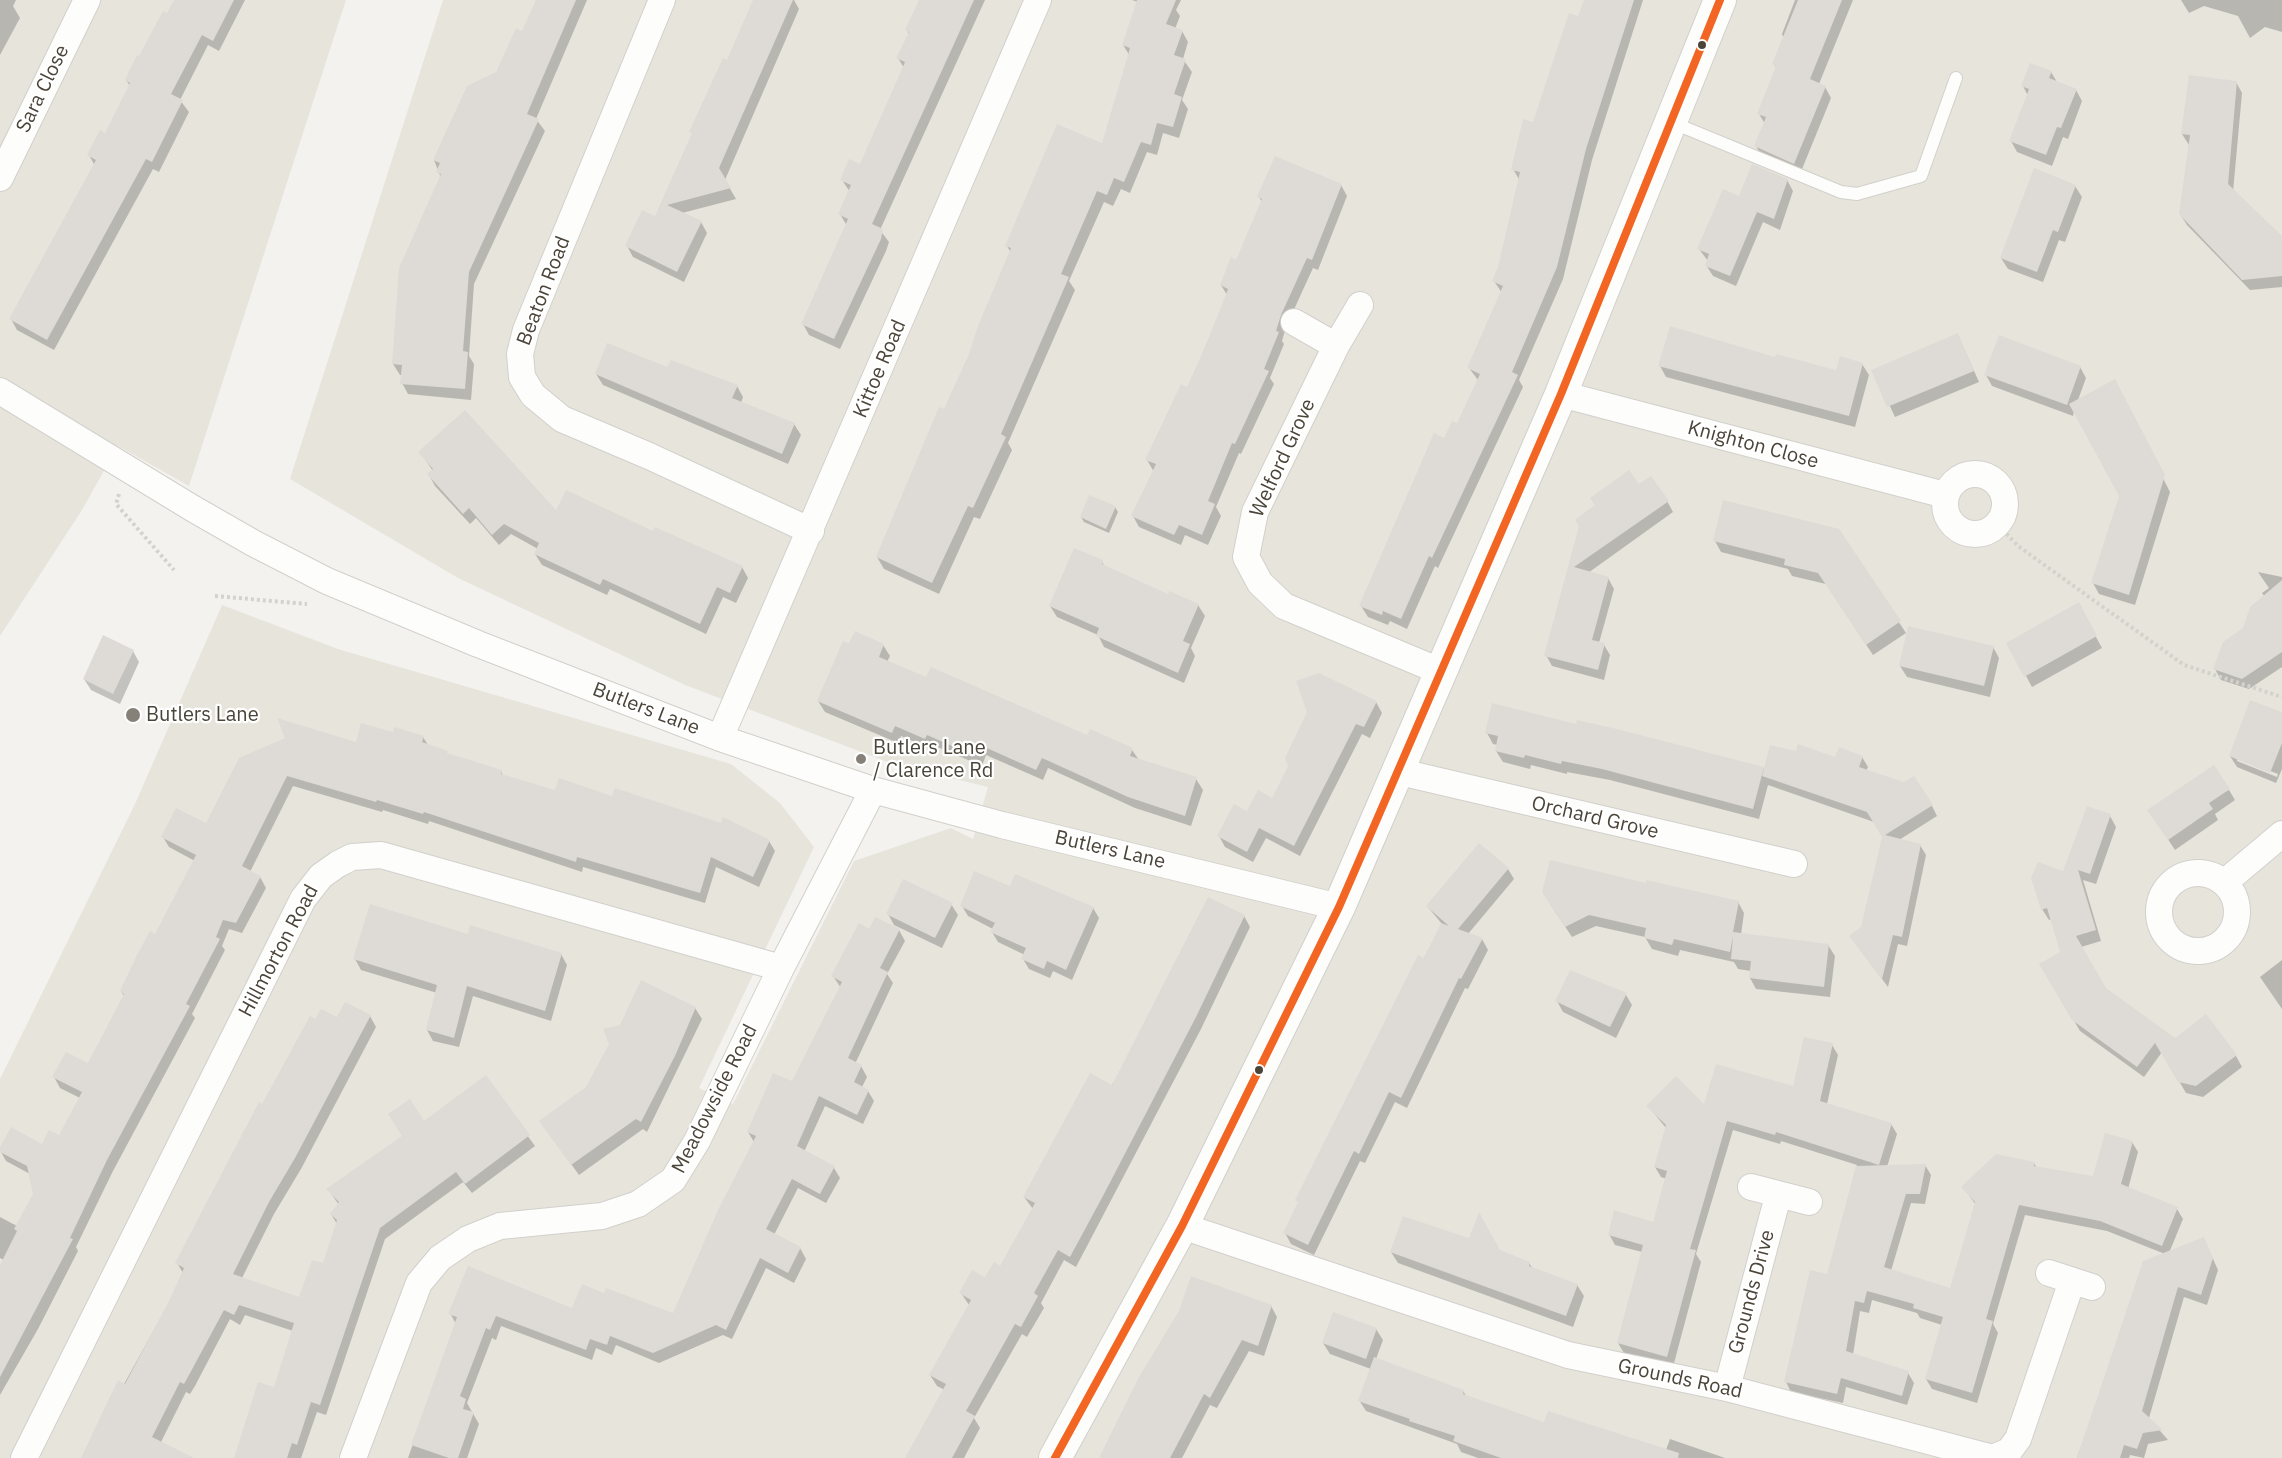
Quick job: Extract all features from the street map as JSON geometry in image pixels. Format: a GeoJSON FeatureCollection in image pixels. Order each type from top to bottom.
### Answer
{"type":"FeatureCollection","features":[{"type":"Feature","properties":{"kind":"street","name":"Sara Close"},"geometry":{"type":"LineString","coordinates":[[0,178],[87,0]]}},
{"type":"Feature","properties":{"kind":"street","name":"Beaton Road"},"geometry":{"type":"LineString","coordinates":[[662,0],[526,330],[520,354],[522,377],[533,395],[562,419],[649,456],[811,531]]}},
{"type":"Feature","properties":{"kind":"street","name":"Kittoe Road"},"geometry":{"type":"LineString","coordinates":[[720,738],[1038,0]]}},
{"type":"Feature","properties":{"kind":"street"},"geometry":{"type":"LineString","coordinates":[[1055,1458],[1182,1226],[1339,907],[1561,394],[1720,0]]}},
{"type":"Feature","properties":{"kind":"street","name":"Welford Grove"},"geometry":{"type":"LineString","coordinates":[[1360,305],[1336,346],[1255,512],[1246,556],[1260,582],[1284,606],[1442,672]]}},
{"type":"Feature","properties":{"kind":"street"},"geometry":{"type":"LineString","coordinates":[[1294,322],[1336,346]]}},
{"type":"Feature","properties":{"kind":"street","name":"Butlers Lane"},"geometry":{"type":"LineString","coordinates":[[0,391],[192,508],[253,543],[327,580],[467,639],[720,738],[873,790],[1002,825],[1339,907]]}},
{"type":"Feature","properties":{"kind":"street","name":"Knighton Close"},"geometry":{"type":"LineString","coordinates":[[1561,394],[1945,495]]}},
{"type":"Feature","properties":{"kind":"street"},"geometry":{"type":"LineString","coordinates":[[1968,474],[1980,474],[1999,485],[2004,494],[2004,516],[1998,525],[1983,534],[1967,534],[1953,526],[1945,512],[1945,495],[1950,485],[1968,474]]}},
{"type":"Feature","properties":{"kind":"street","name":"Orchard Grove"},"geometry":{"type":"LineString","coordinates":[[1396,771],[1794,864]]}},
{"type":"Feature","properties":{"kind":"street","name":"Meadowside Road"},"geometry":{"type":"LineString","coordinates":[[353,1458],[419,1283],[440,1258],[468,1239],[500,1226],[602,1216],[638,1204],[673,1180],[697,1141],[781,968],[873,790]]}},
{"type":"Feature","properties":{"kind":"street"},"geometry":{"type":"LineString","coordinates":[[2225,882],[2282,834]]}},
{"type":"Feature","properties":{"kind":"street","name":"Hillmorton Road"},"geometry":{"type":"LineString","coordinates":[[24,1458],[303,899],[321,876],[338,864],[352,857],[381,855],[781,968]]}},
{"type":"Feature","properties":{"kind":"street"},"geometry":{"type":"LineString","coordinates":[[1751,1187],[1778,1196],[1809,1202]]}},
{"type":"Feature","properties":{"kind":"street","name":"Grounds Drive"},"geometry":{"type":"LineString","coordinates":[[1727,1388],[1778,1196]]}},
{"type":"Feature","properties":{"kind":"street","name":"Grounds Road"},"geometry":{"type":"LineString","coordinates":[[1182,1226],[1568,1355],[1727,1388],[1993,1458],[2009,1450],[2018,1439],[2071,1280]]}},
{"type":"Feature","properties":{"kind":"lane"},"geometry":{"type":"LineString","coordinates":[[1670,122],[1841,192],[1857,194],[1921,176],[1956,78]]}},
{"type":"Feature","properties":{"kind":"path"},"geometry":{"type":"LineString","coordinates":[[116,504],[174,570]]}},
{"type":"Feature","properties":{"kind":"path"},"geometry":{"type":"LineString","coordinates":[[1998,525],[2018,546],[2184,665],[2282,697]]}},
{"type":"Feature","properties":{"kind":"path"},"geometry":{"type":"LineString","coordinates":[[215,596],[314,605]]}},
{"type":"Feature","properties":{"kind":"shaded area"},"geometry":{"type":"Polygon","coordinates":[[[0,0],[346,0],[189,486],[118,446],[82,510],[0,636],[0,0]]]}},
{"type":"Feature","properties":{"kind":"shaded area"},"geometry":{"type":"Polygon","coordinates":[[[443,0],[2282,0],[2282,1458],[0,1458],[0,1079],[135,804],[222,605],[338,649],[731,764],[780,803],[814,847],[699,1088],[733,1104],[854,861],[951,828],[973,839],[988,787],[893,764],[685,685],[458,578],[290,479],[443,0]]]}},
{"type":"Feature","properties":{"kind":"building"},"geometry":{"type":"Polygon","coordinates":[[[174,0],[234,0],[213,41],[202,35],[171,94],[183,100],[152,162],[146,159],[47,340],[9,319],[96,160],[87,155],[100,130],[105,133],[130,83],[125,80],[137,55],[139,56],[163,11],[167,13],[174,0]]]}},
{"type":"Feature","properties":{"kind":"building"},"geometry":{"type":"Polygon","coordinates":[[[536,0],[576,0],[527,114],[539,119],[469,272],[463,351],[468,352],[465,389],[400,384],[402,365],[392,364],[399,268],[441,174],[436,172],[440,163],[433,160],[467,86],[496,72],[516,28],[522,31],[536,0]]]}},
{"type":"Feature","properties":{"kind":"building"},"geometry":{"type":"Polygon","coordinates":[[[753,0],[793,0],[719,168],[731,188],[667,205],[702,221],[677,272],[625,246],[642,210],[655,216],[692,133],[689,132],[723,58],[727,60],[753,0]]]}},
{"type":"Feature","properties":{"kind":"building"},"geometry":{"type":"Polygon","coordinates":[[[919,0],[974,0],[872,224],[883,229],[881,239],[834,339],[801,324],[848,219],[838,214],[851,185],[840,180],[849,159],[860,164],[905,62],[896,58],[909,32],[905,30],[919,0]]]}},
{"type":"Feature","properties":{"kind":"building"},"geometry":{"type":"Polygon","coordinates":[[[1137,0],[1176,0],[1166,24],[1183,30],[1174,55],[1186,59],[1174,94],[1182,97],[1173,127],[1157,123],[1151,145],[1141,142],[1124,182],[1114,178],[1107,195],[1097,191],[1061,274],[1069,277],[1001,434],[1006,437],[973,508],[968,506],[932,583],[876,557],[939,407],[944,409],[969,354],[978,326],[1011,248],[1005,246],[1057,124],[1102,143],[1130,48],[1122,45],[1137,0]]]}},
{"type":"Feature","properties":{"kind":"building"},"geometry":{"type":"Polygon","coordinates":[[[1584,0],[1634,0],[1586,149],[1557,267],[1512,372],[1518,375],[1432,558],[1429,556],[1401,619],[1383,611],[1382,615],[1359,606],[1434,433],[1444,438],[1452,421],[1457,423],[1480,374],[1467,368],[1503,286],[1492,281],[1498,267],[1520,172],[1511,170],[1523,119],[1533,122],[1569,13],[1578,16],[1584,0]]]}},
{"type":"Feature","properties":{"kind":"building"},"geometry":{"type":"Polygon","coordinates":[[[1798,0],[1842,0],[1810,79],[1826,86],[1794,164],[1754,146],[1766,117],[1757,114],[1776,66],[1772,64],[1798,0]]]}},
{"type":"Feature","properties":{"kind":"building"},"geometry":{"type":"Polygon","coordinates":[[[2030,63],[2052,71],[2049,78],[2077,89],[2061,128],[2057,127],[2046,155],[2009,141],[2029,89],[2021,86],[2030,63]]]}},
{"type":"Feature","properties":{"kind":"building"},"geometry":{"type":"Polygon","coordinates":[[[2189,75],[2237,81],[2228,184],[2282,236],[2282,276],[2242,280],[2179,214],[2190,135],[2181,134],[2189,75]]]}},
{"type":"Feature","properties":{"kind":"building"},"geometry":{"type":"Polygon","coordinates":[[[1275,156],[1342,184],[1312,260],[1307,258],[1281,315],[1276,331],[1279,332],[1264,369],[1269,371],[1235,444],[1232,443],[1208,501],[1215,504],[1202,535],[1179,525],[1174,535],[1131,516],[1156,464],[1145,460],[1181,384],[1187,387],[1206,345],[1228,289],[1220,285],[1231,257],[1236,260],[1262,199],[1257,197],[1275,156]]]}},
{"type":"Feature","properties":{"kind":"building"},"geometry":{"type":"Polygon","coordinates":[[[1752,164],[1788,179],[1774,219],[1757,212],[1730,276],[1705,266],[1709,254],[1697,249],[1723,189],[1739,196],[1752,164]]]}},
{"type":"Feature","properties":{"kind":"building"},"geometry":{"type":"Polygon","coordinates":[[[2034,168],[2076,185],[2058,232],[2053,230],[2037,272],[2000,258],[2034,168]]]}},
{"type":"Feature","properties":{"kind":"building"},"geometry":{"type":"Polygon","coordinates":[[[1670,326],[1775,357],[1776,354],[1836,370],[1840,356],[1863,363],[1849,416],[1658,366],[1670,326]]]}},
{"type":"Feature","properties":{"kind":"building"},"geometry":{"type":"Polygon","coordinates":[[[1958,333],[1974,371],[1887,407],[1871,370],[1958,333]]]}},
{"type":"Feature","properties":{"kind":"building"},"geometry":{"type":"Polygon","coordinates":[[[1999,335],[2081,366],[2067,405],[1984,375],[1999,335]]]}},
{"type":"Feature","properties":{"kind":"building"},"geometry":{"type":"Polygon","coordinates":[[[607,343],[667,367],[671,360],[738,385],[732,398],[795,423],[782,454],[595,374],[607,343]]]}},
{"type":"Feature","properties":{"kind":"building"},"geometry":{"type":"Polygon","coordinates":[[[2115,379],[2165,475],[2129,595],[2091,583],[2119,496],[2069,404],[2115,379]]]}},
{"type":"Feature","properties":{"kind":"building"},"geometry":{"type":"Polygon","coordinates":[[[465,410],[556,510],[566,490],[653,531],[655,527],[743,566],[730,593],[717,587],[700,624],[603,579],[600,585],[534,554],[539,543],[504,524],[492,535],[469,508],[463,514],[427,474],[433,469],[418,452],[465,410]]]}},
{"type":"Feature","properties":{"kind":"building"},"geometry":{"type":"Polygon","coordinates":[[[1629,470],[1639,484],[1651,476],[1669,501],[1574,567],[1609,577],[1592,640],[1605,643],[1598,670],[1544,656],[1579,526],[1575,520],[1595,505],[1590,498],[1629,470]]]}},
{"type":"Feature","properties":{"kind":"building"},"geometry":{"type":"Polygon","coordinates":[[[1089,495],[1116,506],[1106,529],[1080,517],[1089,495]]]}},
{"type":"Feature","properties":{"kind":"building"},"geometry":{"type":"Polygon","coordinates":[[[1723,500],[1839,529],[1901,621],[1866,645],[1818,573],[1784,565],[1785,559],[1713,541],[1723,500]]]}},
{"type":"Feature","properties":{"kind":"building"},"geometry":{"type":"Polygon","coordinates":[[[1074,548],[1103,560],[1102,564],[1168,594],[1169,591],[1199,604],[1183,641],[1190,644],[1178,673],[1096,636],[1099,628],[1049,606],[1074,548]]]}},
{"type":"Feature","properties":{"kind":"building"},"geometry":{"type":"Polygon","coordinates":[[[2282,580],[2282,652],[2242,679],[2213,669],[2223,642],[2243,628],[2250,607],[2282,580]]]}},
{"type":"Feature","properties":{"kind":"building"},"geometry":{"type":"Polygon","coordinates":[[[2079,602],[2097,636],[2024,677],[2006,643],[2079,602]]]}},
{"type":"Feature","properties":{"kind":"building"},"geometry":{"type":"Polygon","coordinates":[[[1908,626],[1994,646],[1984,686],[1899,666],[1908,626]]]}},
{"type":"Feature","properties":{"kind":"building"},"geometry":{"type":"Polygon","coordinates":[[[855,631],[884,644],[879,657],[926,677],[931,667],[1087,735],[1090,729],[1133,748],[1130,756],[1197,777],[1185,816],[1128,797],[1042,758],[1036,770],[980,745],[975,756],[927,735],[925,739],[895,726],[892,733],[817,701],[843,641],[849,643],[855,631]]]}},
{"type":"Feature","properties":{"kind":"building"},"geometry":{"type":"Polygon","coordinates":[[[103,635],[134,650],[113,694],[83,679],[103,635]]]}},
{"type":"Feature","properties":{"kind":"building"},"geometry":{"type":"Polygon","coordinates":[[[1319,673],[1377,701],[1364,727],[1356,724],[1294,846],[1259,828],[1247,852],[1217,836],[1234,804],[1247,811],[1258,790],[1272,798],[1288,766],[1285,758],[1307,712],[1296,681],[1319,673]]]}},
{"type":"Feature","properties":{"kind":"building"},"geometry":{"type":"Polygon","coordinates":[[[2250,700],[2282,712],[2282,743],[2270,773],[2229,756],[2250,700]]]}},
{"type":"Feature","properties":{"kind":"building"},"geometry":{"type":"Polygon","coordinates":[[[1492,703],[1576,724],[1577,720],[1617,729],[1764,767],[1753,809],[1602,769],[1562,761],[1561,764],[1525,755],[1524,758],[1495,751],[1498,736],[1485,733],[1492,703]]]}},
{"type":"Feature","properties":{"kind":"building"},"geometry":{"type":"Polygon","coordinates":[[[277,718],[356,742],[361,723],[393,732],[394,727],[424,736],[422,742],[448,751],[447,753],[502,770],[501,774],[555,790],[559,778],[612,796],[615,788],[721,823],[723,817],[770,840],[753,877],[711,857],[700,893],[577,857],[576,862],[424,812],[423,814],[377,800],[376,802],[287,776],[242,866],[261,876],[236,923],[223,920],[216,937],[220,939],[186,1004],[190,1006],[107,1160],[70,1238],[73,1239],[0,1377],[0,1265],[17,1231],[14,1229],[33,1194],[27,1166],[0,1152],[0,1147],[11,1127],[42,1144],[49,1130],[59,1135],[82,1092],[52,1077],[66,1052],[88,1063],[124,994],[120,991],[137,955],[150,931],[155,934],[196,855],[161,837],[176,808],[206,823],[239,758],[285,738],[277,718]]]}},
{"type":"Feature","properties":{"kind":"building"},"geometry":{"type":"Polygon","coordinates":[[[1798,744],[1835,757],[1839,747],[1863,756],[1859,767],[1904,782],[1914,776],[1933,805],[1885,835],[1921,844],[1902,937],[1893,935],[1882,979],[1849,936],[1861,927],[1882,837],[1867,812],[1762,776],[1770,745],[1796,751],[1798,744]]]}},
{"type":"Feature","properties":{"kind":"building"},"geometry":{"type":"Polygon","coordinates":[[[2214,765],[2230,789],[2209,803],[2213,809],[2168,840],[2147,810],[2214,765]]]}},
{"type":"Feature","properties":{"kind":"building"},"geometry":{"type":"Polygon","coordinates":[[[2087,806],[2111,814],[2090,874],[2078,870],[2096,930],[2076,936],[2106,988],[2175,1038],[2206,1014],[2237,1055],[2196,1086],[2178,1082],[2155,1043],[2137,1067],[2072,1020],[2039,964],[2060,952],[2047,908],[2041,910],[2031,878],[2038,862],[2063,871],[2087,806]]]}},
{"type":"Feature","properties":{"kind":"building"},"geometry":{"type":"Polygon","coordinates":[[[1479,843],[1509,868],[1458,929],[1483,938],[1461,979],[1459,978],[1401,1098],[1389,1092],[1359,1154],[1354,1151],[1308,1245],[1283,1233],[1298,1202],[1295,1200],[1418,955],[1424,958],[1441,923],[1449,926],[1426,906],[1479,843]]]}},
{"type":"Feature","properties":{"kind":"building"},"geometry":{"type":"Polygon","coordinates":[[[1550,860],[1646,883],[1646,880],[1739,901],[1733,932],[1829,944],[1824,987],[1749,978],[1751,961],[1731,959],[1733,936],[1730,952],[1674,939],[1672,945],[1644,938],[1646,928],[1589,915],[1565,927],[1542,892],[1550,860]]]}},
{"type":"Feature","properties":{"kind":"building"},"geometry":{"type":"Polygon","coordinates":[[[974,871],[1010,886],[1015,874],[1094,907],[1066,970],[1047,961],[1044,969],[1021,959],[1026,948],[990,932],[995,923],[960,906],[974,871]]]}},
{"type":"Feature","properties":{"kind":"building"},"geometry":{"type":"Polygon","coordinates":[[[903,879],[953,903],[935,938],[886,914],[903,879]]]}},
{"type":"Feature","properties":{"kind":"building"},"geometry":{"type":"Polygon","coordinates":[[[1208,897],[1245,915],[1196,1017],[1070,1257],[1058,1250],[1034,1293],[1038,1296],[1021,1327],[1015,1324],[966,1411],[975,1416],[952,1458],[905,1458],[946,1384],[929,1375],[971,1300],[959,1293],[972,1270],[985,1277],[994,1262],[1000,1266],[1035,1203],[1023,1197],[1090,1073],[1112,1085],[1208,897]]]}},
{"type":"Feature","properties":{"kind":"building"},"geometry":{"type":"Polygon","coordinates":[[[370,904],[468,934],[470,925],[562,953],[545,1011],[467,986],[454,1038],[426,1030],[437,985],[353,959],[370,904]]]}},
{"type":"Feature","properties":{"kind":"building"},"geometry":{"type":"Polygon","coordinates":[[[875,917],[900,929],[880,968],[888,972],[848,1058],[862,1065],[854,1082],[869,1090],[857,1115],[819,1096],[797,1146],[835,1166],[820,1194],[792,1179],[766,1229],[801,1247],[788,1273],[760,1258],[726,1330],[716,1325],[653,1353],[610,1336],[607,1345],[590,1339],[586,1350],[496,1316],[490,1330],[486,1328],[460,1396],[466,1399],[463,1409],[474,1412],[458,1458],[449,1458],[411,1445],[457,1317],[448,1314],[468,1266],[572,1308],[582,1284],[604,1293],[606,1288],[673,1313],[719,1208],[756,1136],[747,1132],[773,1073],[792,1081],[842,982],[831,976],[859,923],[869,929],[875,917]]]}},
{"type":"Feature","properties":{"kind":"building"},"geometry":{"type":"Polygon","coordinates":[[[1570,970],[1627,993],[1610,1027],[1555,1001],[1570,970]]]}},
{"type":"Feature","properties":{"kind":"building"},"geometry":{"type":"Polygon","coordinates":[[[641,980],[696,1007],[675,1056],[641,1122],[636,1119],[571,1165],[539,1121],[586,1087],[609,1044],[603,1029],[620,1025],[641,980]]]}},
{"type":"Feature","properties":{"kind":"building"},"geometry":{"type":"Polygon","coordinates":[[[345,1002],[371,1015],[269,1202],[233,1274],[299,1297],[312,1260],[323,1263],[337,1220],[330,1214],[339,1202],[326,1189],[402,1136],[388,1114],[410,1099],[424,1121],[486,1075],[530,1135],[465,1184],[456,1172],[380,1228],[320,1405],[311,1402],[297,1445],[292,1443],[287,1458],[234,1458],[258,1382],[274,1387],[294,1323],[239,1305],[234,1315],[224,1310],[184,1384],[180,1382],[152,1437],[194,1458],[81,1458],[118,1380],[125,1384],[169,1301],[184,1268],[175,1263],[259,1102],[262,1104],[310,1016],[315,1019],[321,1009],[337,1017],[345,1002]]]}},
{"type":"Feature","properties":{"kind":"building"},"geometry":{"type":"Polygon","coordinates":[[[1804,1037],[1833,1043],[1820,1101],[1892,1123],[1879,1165],[1776,1132],[1775,1135],[1727,1121],[1690,1249],[1696,1250],[1667,1357],[1617,1343],[1643,1245],[1608,1235],[1614,1210],[1653,1222],[1667,1171],[1654,1167],[1666,1125],[1646,1106],[1676,1076],[1704,1104],[1716,1064],[1793,1086],[1804,1037]]]}},
{"type":"Feature","properties":{"kind":"building"},"geometry":{"type":"Polygon","coordinates":[[[2105,1133],[2133,1141],[2121,1184],[2178,1207],[2162,1246],[2100,1221],[2019,1205],[1986,1319],[1993,1321],[1972,1393],[1925,1379],[1943,1317],[1913,1308],[1914,1304],[1867,1291],[1864,1303],[1855,1301],[1846,1351],[1909,1371],[1902,1396],[1841,1378],[1837,1394],[1784,1382],[1810,1270],[1827,1274],[1856,1166],[1926,1164],[1920,1194],[1906,1194],[1884,1267],[1950,1288],[1975,1202],[1961,1187],[1996,1154],[2035,1162],[2034,1166],[2093,1176],[2105,1133]]]}},
{"type":"Feature","properties":{"kind":"building"},"geometry":{"type":"Polygon","coordinates":[[[1479,1212],[1500,1250],[1530,1262],[1529,1266],[1578,1284],[1566,1316],[1390,1252],[1403,1216],[1469,1238],[1479,1212]]]}},
{"type":"Feature","properties":{"kind":"building"},"geometry":{"type":"Polygon","coordinates":[[[2204,1237],[2213,1258],[2201,1295],[2178,1287],[2142,1411],[2163,1430],[2143,1433],[2137,1449],[2124,1445],[2120,1458],[2077,1458],[2143,1261],[2204,1237]]]}},
{"type":"Feature","properties":{"kind":"building"},"geometry":{"type":"Polygon","coordinates":[[[1191,1276],[1272,1305],[1258,1346],[1242,1340],[1210,1398],[1204,1394],[1170,1458],[1099,1458],[1139,1377],[1179,1311],[1191,1276]]]}},
{"type":"Feature","properties":{"kind":"building"},"geometry":{"type":"Polygon","coordinates":[[[1333,1312],[1377,1328],[1366,1359],[1322,1343],[1333,1312]]]}},
{"type":"Feature","properties":{"kind":"building"},"geometry":{"type":"Polygon","coordinates":[[[1374,1357],[1464,1390],[1463,1394],[1544,1422],[1548,1411],[1679,1453],[1678,1458],[1501,1458],[1453,1441],[1455,1436],[1358,1401],[1374,1357]]]}},
{"type":"Feature","properties":{"kind":"transit line"},"geometry":{"type":"LineString","coordinates":[[1055,1458],[1182,1226],[1339,907],[1561,394],[1720,0]]}},
{"type":"Feature","properties":{"kind":"place","name":"Butlers Lane"},"geometry":{"type":"Point","coordinates":[133,715]}},
{"type":"Feature","properties":{"kind":"place","name":"Butlers Lane / Clarence Rd"},"geometry":{"type":"Point","coordinates":[861,759]}}]}
